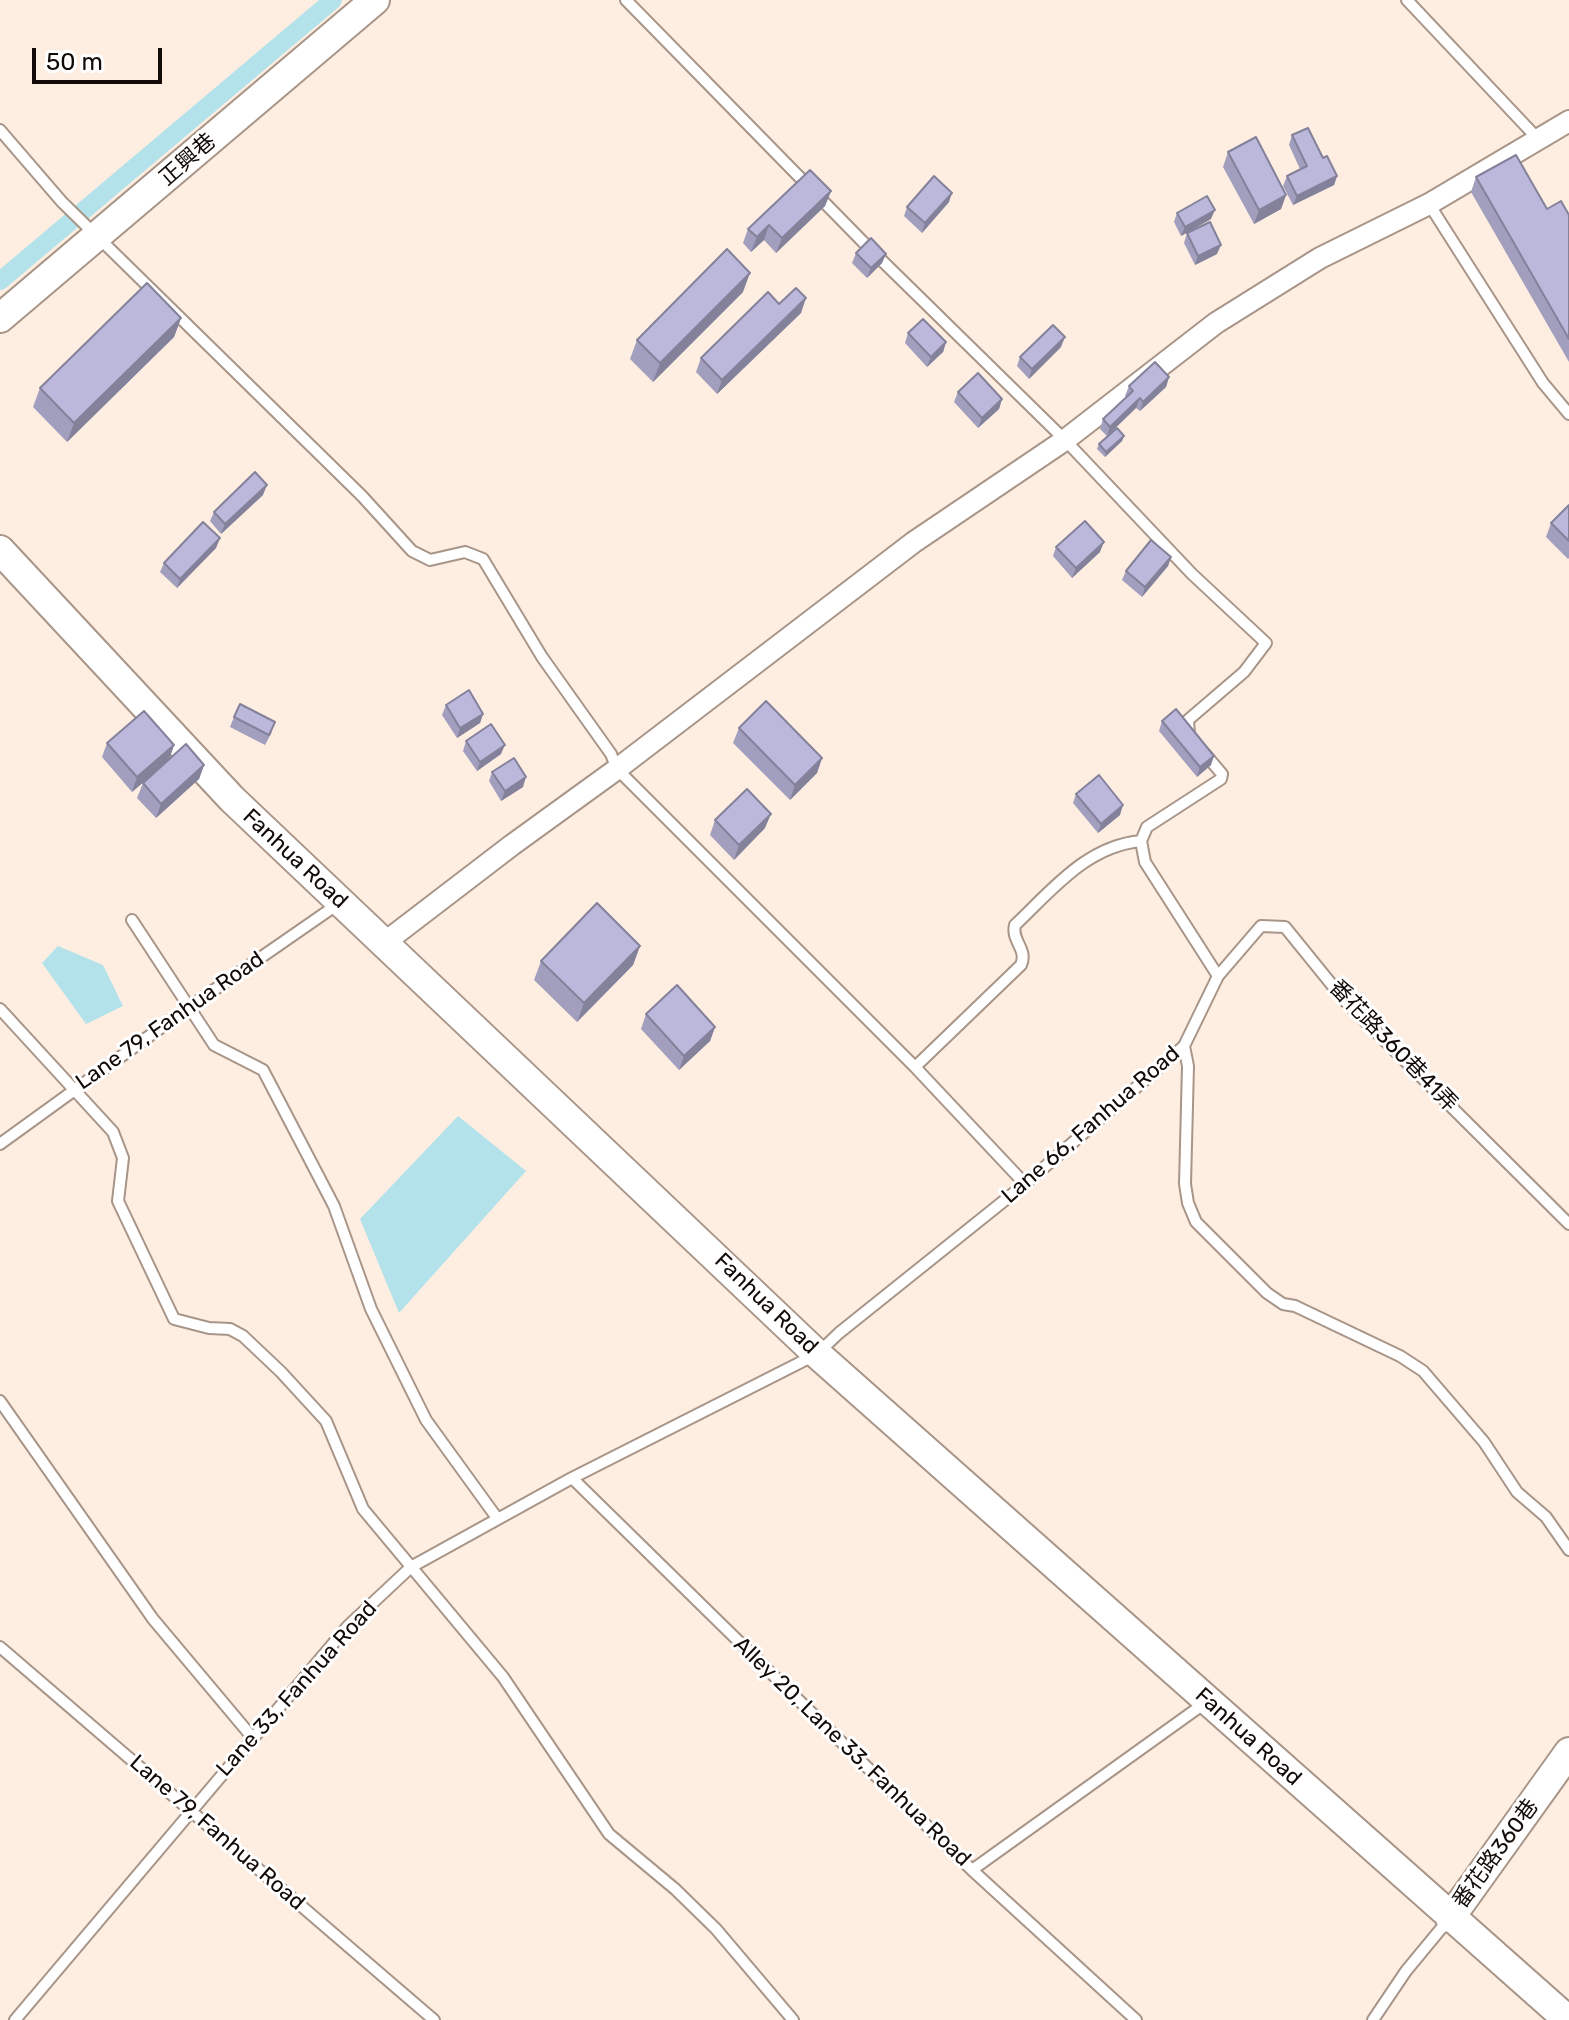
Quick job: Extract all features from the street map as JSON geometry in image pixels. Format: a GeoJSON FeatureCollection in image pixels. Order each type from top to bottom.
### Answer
{"type":"FeatureCollection","features":[{"type":"Feature","properties":{"kind":"main road","name":"正興巷"},"geometry":{"type":"LineString","coordinates":[[0,318],[375,0]]}},
{"type":"Feature","properties":{"kind":"main road","name":"Fanhua Road"},"geometry":{"type":"LineString","coordinates":[[0,550],[232,799],[817,1354],[1568,2020]]}},
{"type":"Feature","properties":{"kind":"main road","name":"番花路360巷"},"geometry":{"type":"LineString","coordinates":[[1450,1918],[1569,1752]]}},
{"type":"Feature","properties":{"kind":"street"},"geometry":{"type":"LineString","coordinates":[[384,943],[914,542],[1065,440],[1216,323],[1320,258],[1429,204],[1569,121]]}},
{"type":"Feature","properties":{"kind":"lane"},"geometry":{"type":"LineString","coordinates":[[626,0],[865,244],[1065,440],[1192,574],[1266,643],[1244,672],[1188,720],[1187,733],[1218,766],[1221,779],[1147,827],[1141,841],[1145,862],[1218,976]]}},
{"type":"Feature","properties":{"kind":"lane"},"geometry":{"type":"LineString","coordinates":[[1407,0],[1538,139]]}},
{"type":"Feature","properties":{"kind":"lane"},"geometry":{"type":"LineString","coordinates":[[0,130],[62,202],[362,496],[412,551],[430,560],[465,552],[483,559],[542,657],[611,754],[617,769],[915,1067],[1025,1184]]}},
{"type":"Feature","properties":{"kind":"lane"},"geometry":{"type":"LineString","coordinates":[[1429,204],[1543,383],[1569,414]]}},
{"type":"Feature","properties":{"kind":"lane"},"geometry":{"type":"LineString","coordinates":[[915,1067],[1021,965],[1023,952],[1014,936],[1015,925],[1085,860],[1120,843],[1141,841]]}},
{"type":"Feature","properties":{"kind":"lane","name":"Lane 79, Fanhua Road"},"geometry":{"type":"LineString","coordinates":[[0,1144],[188,1008],[342,902]]}},
{"type":"Feature","properties":{"kind":"lane"},"geometry":{"type":"LineString","coordinates":[[132,920],[214,1045],[263,1070],[334,1206],[371,1309],[426,1420],[497,1518]]}},
{"type":"Feature","properties":{"kind":"lane","name":"番花路360巷41弄"},"geometry":{"type":"LineString","coordinates":[[1218,976],[1261,926],[1285,927],[1345,1001],[1569,1224]]}},
{"type":"Feature","properties":{"kind":"lane","name":"Lane 66, Fanhua Road"},"geometry":{"type":"LineString","coordinates":[[817,1354],[1025,1184],[1184,1046],[1218,976]]}},
{"type":"Feature","properties":{"kind":"lane"},"geometry":{"type":"LineString","coordinates":[[0,1009],[113,1132],[123,1158],[118,1201],[174,1319],[209,1328],[230,1329],[243,1336],[326,1421],[363,1509],[503,1677],[609,1834],[675,1889],[716,1929],[793,2020]]}},
{"type":"Feature","properties":{"kind":"lane"},"geometry":{"type":"LineString","coordinates":[[1184,1046],[1188,1066],[1185,1184],[1188,1203],[1196,1222],[1267,1293],[1283,1304],[1400,1356],[1423,1371],[1484,1442],[1517,1492],[1546,1517],[1569,1550]]}},
{"type":"Feature","properties":{"kind":"lane","name":"Lane 33, Fanhua Road"},"geometry":{"type":"LineString","coordinates":[[15,2020],[348,1626],[411,1567],[572,1478],[817,1354]]}},
{"type":"Feature","properties":{"kind":"lane"},"geometry":{"type":"LineString","coordinates":[[0,1401],[153,1619],[252,1737]]}},
{"type":"Feature","properties":{"kind":"lane","name":"Alley 20, Lane 33, Fanhua Road"},"geometry":{"type":"LineString","coordinates":[[572,1478],[972,1870],[1136,2020]]}},
{"type":"Feature","properties":{"kind":"lane","name":"Lane 79, Fanhua Road"},"geometry":{"type":"LineString","coordinates":[[0,1647],[434,2020]]}},
{"type":"Feature","properties":{"kind":"lane"},"geometry":{"type":"LineString","coordinates":[[972,1870],[1207,1701]]}},
{"type":"Feature","properties":{"kind":"lane"},"geometry":{"type":"LineString","coordinates":[[1373,2020],[1406,1971],[1450,1918]]}},
{"type":"Feature","properties":{"kind":"water"},"geometry":{"type":"Polygon","coordinates":[[[58,946],[103,965],[123,1006],[86,1024],[42,963],[58,946]]]}},
{"type":"Feature","properties":{"kind":"water"},"geometry":{"type":"Polygon","coordinates":[[[458,1116],[526,1171],[399,1313],[360,1219],[458,1116]]]}},
{"type":"Feature","properties":{"kind":"building"},"geometry":{"type":"Polygon","coordinates":[[[1308,128],[1323,158],[1327,156],[1337,176],[1297,196],[1287,176],[1307,166],[1292,135],[1308,128]]]}},
{"type":"Feature","properties":{"kind":"building"},"geometry":{"type":"Polygon","coordinates":[[[1256,137],[1286,195],[1259,210],[1228,152],[1256,137]]]}},
{"type":"Feature","properties":{"kind":"building"},"geometry":{"type":"Polygon","coordinates":[[[1516,155],[1547,209],[1561,201],[1569,215],[1569,339],[1476,177],[1516,155]]]}},
{"type":"Feature","properties":{"kind":"building"},"geometry":{"type":"Polygon","coordinates":[[[810,170],[831,191],[782,238],[769,225],[757,237],[748,229],[810,170]]]}},
{"type":"Feature","properties":{"kind":"building"},"geometry":{"type":"Polygon","coordinates":[[[934,176],[952,193],[925,223],[907,207],[934,176]]]}},
{"type":"Feature","properties":{"kind":"building"},"geometry":{"type":"Polygon","coordinates":[[[1207,196],[1215,210],[1185,227],[1177,213],[1207,196]]]}},
{"type":"Feature","properties":{"kind":"building"},"geometry":{"type":"Polygon","coordinates":[[[1210,222],[1221,245],[1198,256],[1187,233],[1210,222]]]}},
{"type":"Feature","properties":{"kind":"building"},"geometry":{"type":"Polygon","coordinates":[[[871,238],[886,254],[871,268],[856,253],[871,238]]]}},
{"type":"Feature","properties":{"kind":"building"},"geometry":{"type":"Polygon","coordinates":[[[727,249],[750,273],[660,363],[637,340],[727,249]]]}},
{"type":"Feature","properties":{"kind":"building"},"geometry":{"type":"Polygon","coordinates":[[[147,283],[181,318],[74,423],[40,388],[147,283]]]}},
{"type":"Feature","properties":{"kind":"building"},"geometry":{"type":"Polygon","coordinates":[[[796,288],[806,298],[722,380],[701,358],[768,292],[779,304],[796,288]]]}},
{"type":"Feature","properties":{"kind":"building"},"geometry":{"type":"Polygon","coordinates":[[[923,319],[946,342],[931,357],[908,333],[923,319]]]}},
{"type":"Feature","properties":{"kind":"building"},"geometry":{"type":"Polygon","coordinates":[[[1053,325],[1065,337],[1032,369],[1020,357],[1053,325]]]}},
{"type":"Feature","properties":{"kind":"building"},"geometry":{"type":"Polygon","coordinates":[[[1155,362],[1169,377],[1143,402],[1140,398],[1110,427],[1103,419],[1133,391],[1129,386],[1155,362]]]}},
{"type":"Feature","properties":{"kind":"building"},"geometry":{"type":"Polygon","coordinates":[[[978,373],[1002,399],[982,418],[958,392],[978,373]]]}},
{"type":"Feature","properties":{"kind":"building"},"geometry":{"type":"Polygon","coordinates":[[[1117,428],[1124,436],[1106,452],[1099,444],[1117,428]]]}},
{"type":"Feature","properties":{"kind":"building"},"geometry":{"type":"Polygon","coordinates":[[[255,472],[267,485],[225,524],[214,512],[255,472]]]}},
{"type":"Feature","properties":{"kind":"building"},"geometry":{"type":"Polygon","coordinates":[[[1569,505],[1569,541],[1551,523],[1569,505]]]}},
{"type":"Feature","properties":{"kind":"building"},"geometry":{"type":"Polygon","coordinates":[[[1085,521],[1104,542],[1076,568],[1056,547],[1085,521]]]}},
{"type":"Feature","properties":{"kind":"building"},"geometry":{"type":"Polygon","coordinates":[[[203,522],[220,538],[180,579],[164,563],[203,522]]]}},
{"type":"Feature","properties":{"kind":"building"},"geometry":{"type":"Polygon","coordinates":[[[1151,540],[1171,557],[1145,587],[1126,571],[1151,540]]]}},
{"type":"Feature","properties":{"kind":"building"},"geometry":{"type":"Polygon","coordinates":[[[469,690],[483,714],[460,728],[446,705],[469,690]]]}},
{"type":"Feature","properties":{"kind":"building"},"geometry":{"type":"Polygon","coordinates":[[[766,701],[822,758],[795,785],[739,728],[766,701]]]}},
{"type":"Feature","properties":{"kind":"building"},"geometry":{"type":"Polygon","coordinates":[[[240,704],[275,722],[269,735],[234,717],[240,704]]]}},
{"type":"Feature","properties":{"kind":"building"},"geometry":{"type":"Polygon","coordinates":[[[1176,709],[1214,756],[1200,767],[1162,721],[1176,709]]]}},
{"type":"Feature","properties":{"kind":"building"},"geometry":{"type":"Polygon","coordinates":[[[144,711],[174,745],[137,777],[107,743],[144,711]]]}},
{"type":"Feature","properties":{"kind":"building"},"geometry":{"type":"Polygon","coordinates":[[[491,724],[505,745],[480,762],[466,741],[491,724]]]}},
{"type":"Feature","properties":{"kind":"building"},"geometry":{"type":"Polygon","coordinates":[[[186,744],[204,765],[161,804],[143,783],[186,744]]]}},
{"type":"Feature","properties":{"kind":"building"},"geometry":{"type":"Polygon","coordinates":[[[514,758],[526,777],[505,791],[492,772],[514,758]]]}},
{"type":"Feature","properties":{"kind":"building"},"geometry":{"type":"Polygon","coordinates":[[[1099,775],[1123,805],[1101,824],[1076,794],[1099,775]]]}},
{"type":"Feature","properties":{"kind":"building"},"geometry":{"type":"Polygon","coordinates":[[[747,789],[771,814],[739,845],[715,820],[747,789]]]}},
{"type":"Feature","properties":{"kind":"building"},"geometry":{"type":"Polygon","coordinates":[[[597,903],[640,946],[584,1003],[541,961],[597,903]]]}},
{"type":"Feature","properties":{"kind":"building"},"geometry":{"type":"Polygon","coordinates":[[[677,985],[715,1027],[684,1056],[646,1014],[677,985]]]}},
{"type":"Feature","properties":{"kind":"waterway"},"geometry":{"type":"LineString","coordinates":[[0,281],[333,0]]}}]}
